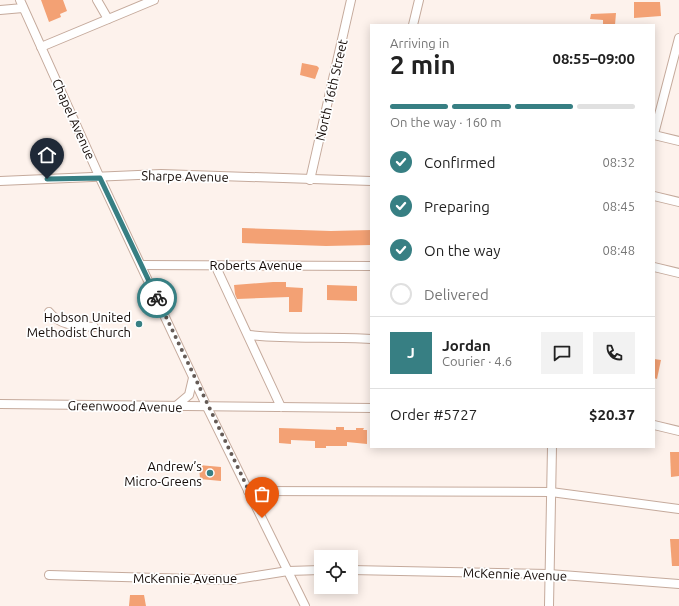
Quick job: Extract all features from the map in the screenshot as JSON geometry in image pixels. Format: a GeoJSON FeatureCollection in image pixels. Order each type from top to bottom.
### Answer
{"type":"FeatureCollection","features":[{"type":"Feature","properties":{"kind":"street","name":"Chapel Avenue"},"geometry":{"type":"LineString","coordinates":[[20,0],[100,178],[248,491],[305,606]]}},
{"type":"Feature","properties":{"kind":"street"},"geometry":{"type":"LineString","coordinates":[[97,0],[108,19]]}},
{"type":"Feature","properties":{"kind":"street"},"geometry":{"type":"LineString","coordinates":[[41,47],[154,0]]}},
{"type":"Feature","properties":{"kind":"street","name":"North 16th Street"},"geometry":{"type":"LineString","coordinates":[[310,180],[351,0]]}},
{"type":"Feature","properties":{"kind":"street"},"geometry":{"type":"LineString","coordinates":[[412,24],[418,0]]}},
{"type":"Feature","properties":{"kind":"street"},"geometry":{"type":"LineString","coordinates":[[0,10],[23,8]]}},
{"type":"Feature","properties":{"kind":"street"},"geometry":{"type":"LineString","coordinates":[[655,131],[679,38]]}},
{"type":"Feature","properties":{"kind":"street"},"geometry":{"type":"LineString","coordinates":[[670,72],[679,74]]}},
{"type":"Feature","properties":{"kind":"street"},"geometry":{"type":"LineString","coordinates":[[655,135],[679,141]]}},
{"type":"Feature","properties":{"kind":"street","name":"Sharpe Avenue"},"geometry":{"type":"LineString","coordinates":[[0,181],[100,178],[161,174],[370,181]]}},
{"type":"Feature","properties":{"kind":"street"},"geometry":{"type":"LineString","coordinates":[[655,196],[679,202]]}},
{"type":"Feature","properties":{"kind":"street","name":"Roberts Avenue"},"geometry":{"type":"LineString","coordinates":[[141,265],[370,266]]}},
{"type":"Feature","properties":{"kind":"street"},"geometry":{"type":"LineString","coordinates":[[215,265],[281,407]]}},
{"type":"Feature","properties":{"kind":"street"},"geometry":{"type":"LineString","coordinates":[[655,267],[679,274]]}},
{"type":"Feature","properties":{"kind":"street"},"geometry":{"type":"LineString","coordinates":[[49,312],[54,319],[73,326],[94,327]]}},
{"type":"Feature","properties":{"kind":"street"},"geometry":{"type":"LineString","coordinates":[[248,335],[269,338],[341,337],[370,339]]}},
{"type":"Feature","properties":{"kind":"street"},"geometry":{"type":"LineString","coordinates":[[176,406],[189,395],[194,377]]}},
{"type":"Feature","properties":{"kind":"street","name":"Greenwood Avenue"},"geometry":{"type":"LineString","coordinates":[[0,404],[370,408]]}},
{"type":"Feature","properties":{"kind":"street"},"geometry":{"type":"LineString","coordinates":[[655,425],[679,431]]}},
{"type":"Feature","properties":{"kind":"street"},"geometry":{"type":"LineString","coordinates":[[549,606],[552,448]]}},
{"type":"Feature","properties":{"kind":"street"},"geometry":{"type":"LineString","coordinates":[[248,491],[551,492],[679,509]]}},
{"type":"Feature","properties":{"kind":"street","name":"McKennie Avenue"},"geometry":{"type":"LineString","coordinates":[[49,575],[231,580],[288,571],[314,570]]}},
{"type":"Feature","properties":{"kind":"street","name":"McKennie Avenue"},"geometry":{"type":"LineString","coordinates":[[358,570],[549,574],[679,584]]}},
{"type":"Feature","properties":{"kind":"building"},"geometry":{"type":"Polygon","coordinates":[[[41,0],[63,0],[67,11],[60,14],[61,17],[49,22],[41,0]]]}},
{"type":"Feature","properties":{"kind":"building"},"geometry":{"type":"Polygon","coordinates":[[[634,2],[660,2],[661,16],[634,18],[634,2]]]}},
{"type":"Feature","properties":{"kind":"building"},"geometry":{"type":"Polygon","coordinates":[[[616,13],[615,24],[603,24],[603,20],[590,19],[591,14],[616,13]]]}},
{"type":"Feature","properties":{"kind":"building"},"geometry":{"type":"Polygon","coordinates":[[[302,63],[317,66],[319,68],[315,79],[300,75],[302,63]]]}},
{"type":"Feature","properties":{"kind":"building"},"geometry":{"type":"Polygon","coordinates":[[[242,228],[331,231],[370,230],[370,245],[326,246],[242,243],[242,228]]]}},
{"type":"Feature","properties":{"kind":"building"},"geometry":{"type":"Polygon","coordinates":[[[286,282],[286,287],[303,288],[302,312],[289,312],[289,297],[237,299],[235,294],[234,285],[286,282]]]}},
{"type":"Feature","properties":{"kind":"building"},"geometry":{"type":"Polygon","coordinates":[[[327,285],[357,286],[357,301],[327,300],[327,285]]]}},
{"type":"Feature","properties":{"kind":"building"},"geometry":{"type":"Polygon","coordinates":[[[655,359],[661,360],[657,379],[655,378],[655,359]]]}},
{"type":"Feature","properties":{"kind":"building"},"geometry":{"type":"Polygon","coordinates":[[[336,427],[344,427],[344,430],[364,428],[363,430],[367,430],[367,444],[347,442],[347,446],[326,446],[326,448],[315,448],[315,441],[291,440],[291,444],[279,443],[279,428],[336,430],[336,427]]]}},
{"type":"Feature","properties":{"kind":"building"},"geometry":{"type":"Polygon","coordinates":[[[670,452],[679,452],[679,476],[671,477],[670,452]]]}},
{"type":"Feature","properties":{"kind":"building","name":"Andrew’s Micro-Greens"},"geometry":{"type":"Polygon","coordinates":[[[199,465],[221,467],[221,481],[200,479],[199,465]]]}},
{"type":"Feature","properties":{"kind":"building"},"geometry":{"type":"Polygon","coordinates":[[[670,539],[679,539],[679,566],[672,566],[670,539]]]}},
{"type":"Feature","properties":{"kind":"building"},"geometry":{"type":"Polygon","coordinates":[[[130,595],[144,595],[146,606],[129,606],[130,595]]]}},
{"type":"Feature","properties":{"kind":"way so far"},"geometry":{"type":"LineString","coordinates":[[157,298],[262,518]]}},
{"type":"Feature","properties":{"kind":"place","name":"Hobson United Methodist Church"},"geometry":{"type":"Point","coordinates":[139,324]}},
{"type":"Feature","properties":{"kind":"place","name":"Andrew’s Micro-Greens"},"geometry":{"type":"Point","coordinates":[210,473]}},
{"type":"Feature","properties":{"kind":"route"},"geometry":{"type":"LineString","coordinates":[[47,179],[100,178],[157,298]]}}]}
